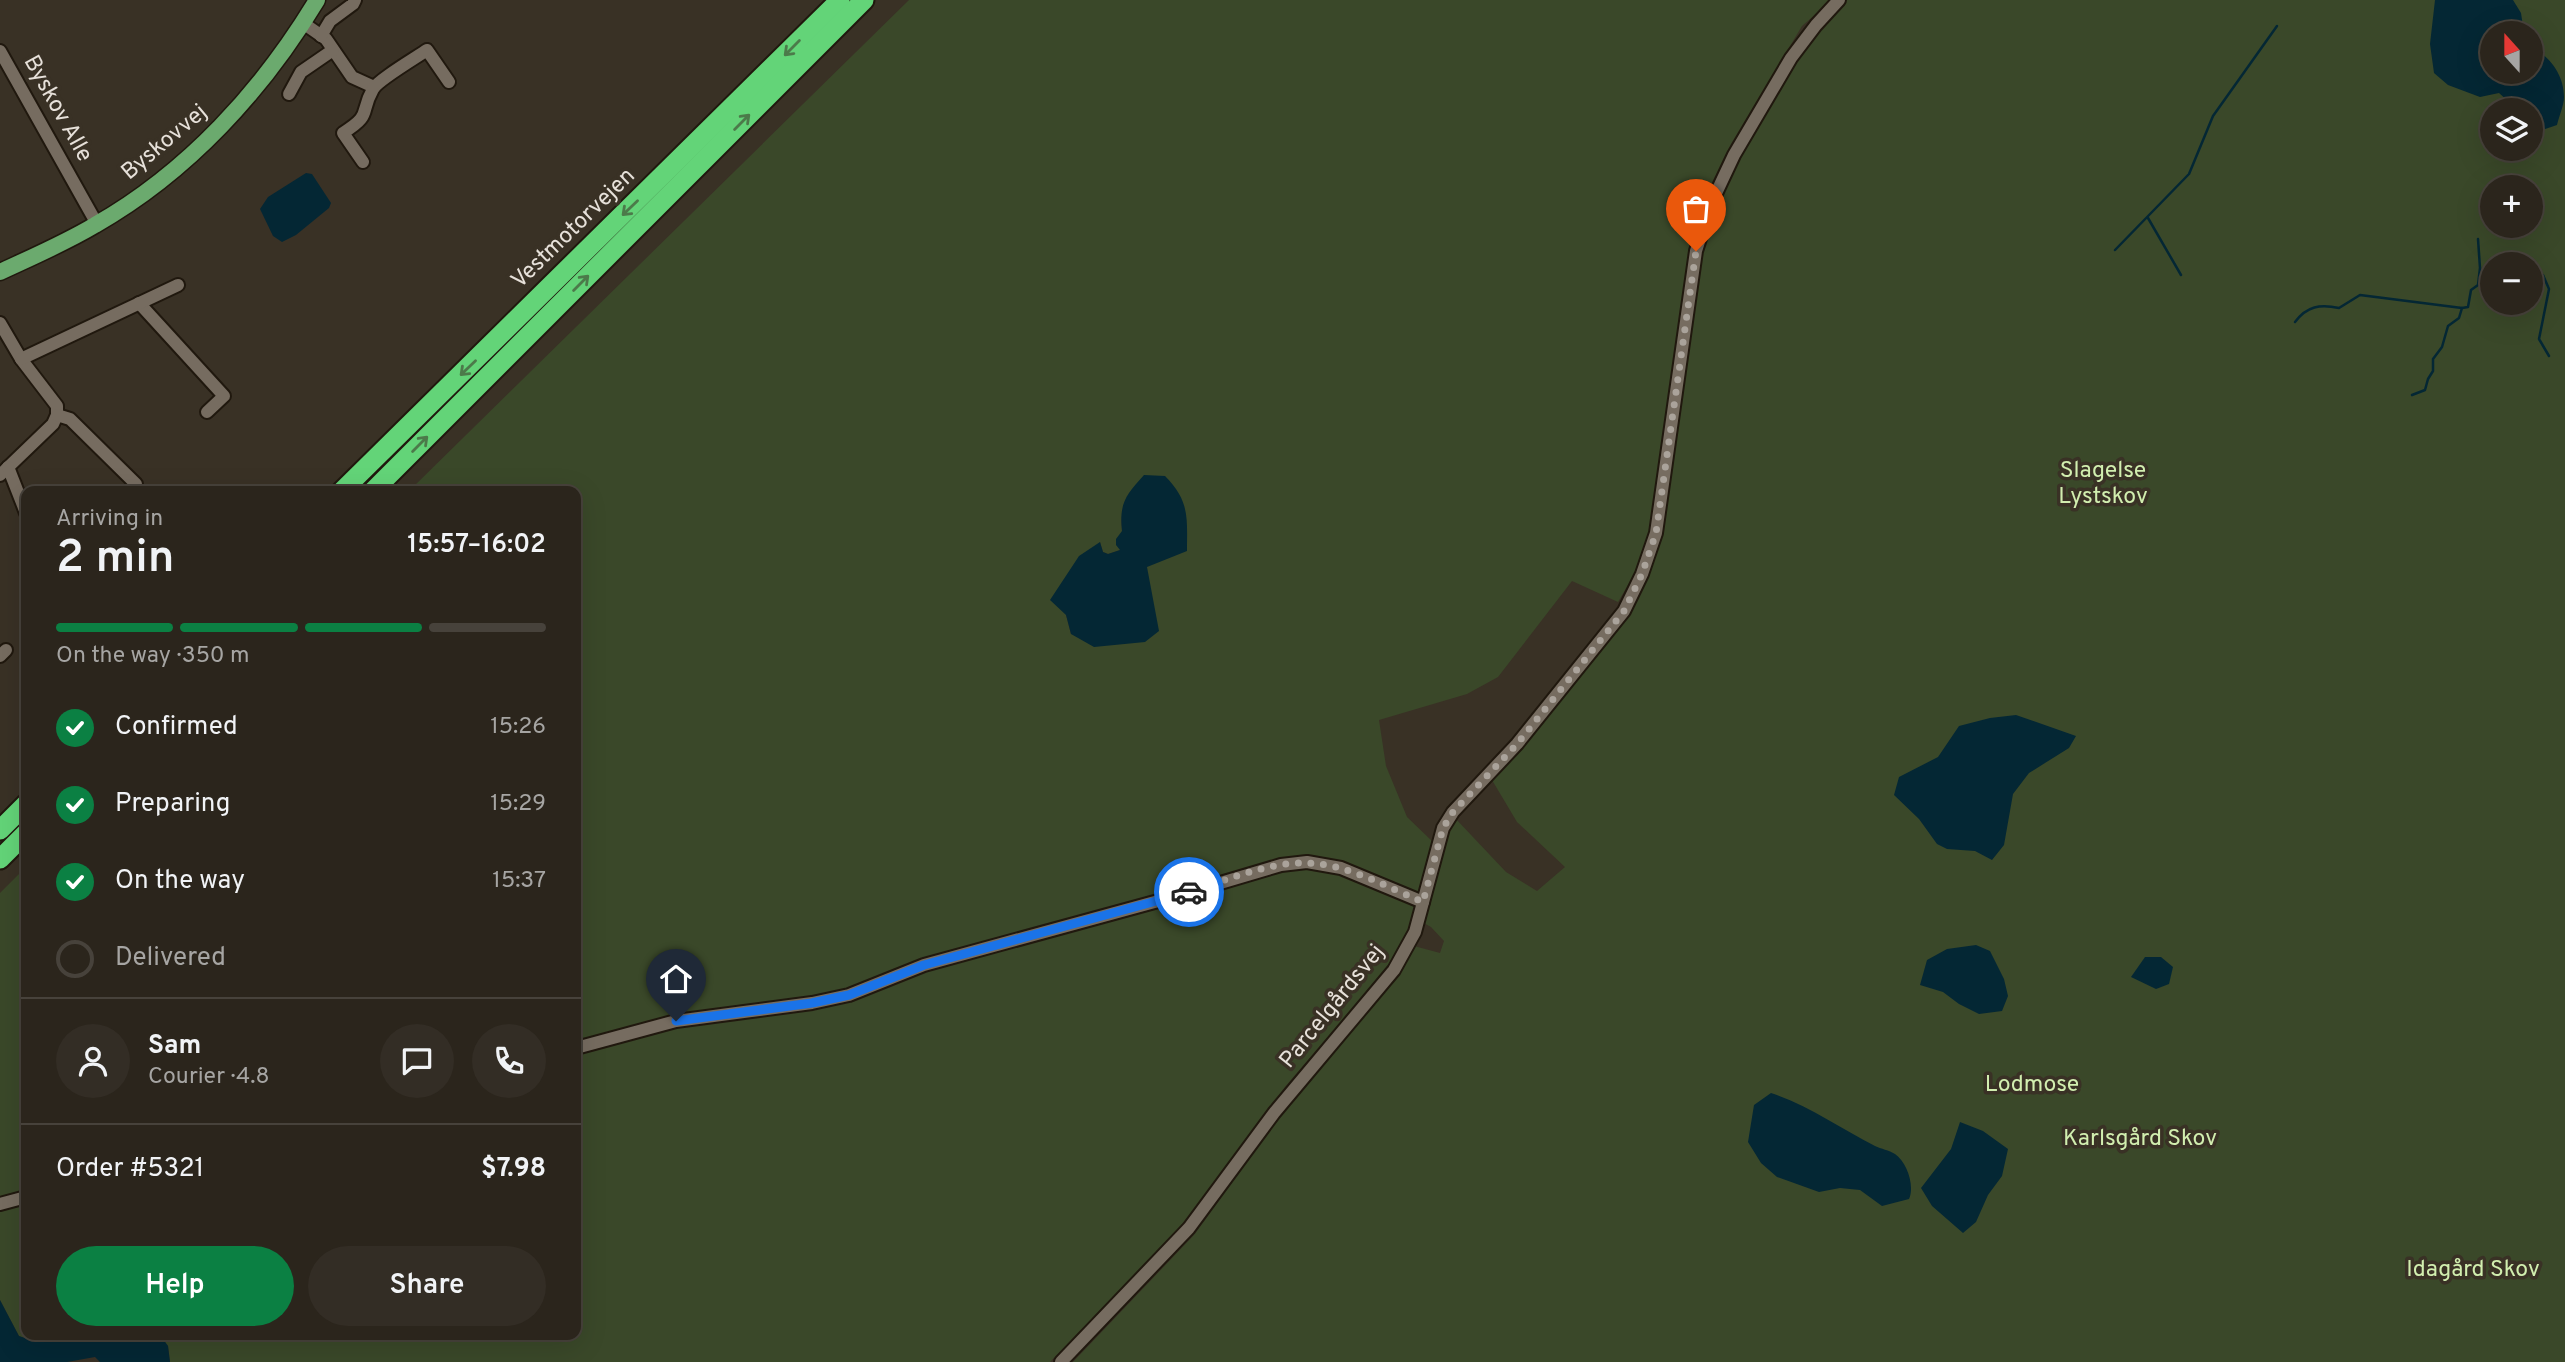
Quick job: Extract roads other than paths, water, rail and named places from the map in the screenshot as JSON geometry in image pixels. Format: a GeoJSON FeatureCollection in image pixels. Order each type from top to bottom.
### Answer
{"type":"FeatureCollection","features":[{"type":"Feature","properties":{"kind":"highway","name":"Vestmotorvejen"},"geometry":{"type":"LineString","coordinates":[[347,486],[840,0]]}},
{"type":"Feature","properties":{"kind":"highway","name":"Vestmotorvejen"},"geometry":{"type":"LineString","coordinates":[[378,486],[864,0]]}},
{"type":"Feature","properties":{"kind":"highway"},"geometry":{"type":"LineString","coordinates":[[0,830],[21,808]]}},
{"type":"Feature","properties":{"kind":"highway"},"geometry":{"type":"LineString","coordinates":[[0,859],[21,838]]}},
{"type":"Feature","properties":{"kind":"main road","name":"Byskovvej"},"geometry":{"type":"LineString","coordinates":[[0,272],[97,224],[149,189],[190,156],[258,85],[317,0]]}},
{"type":"Feature","properties":{"kind":"street"},"geometry":{"type":"LineString","coordinates":[[321,36],[330,21],[353,5],[355,0]]}},
{"type":"Feature","properties":{"kind":"street","name":"Parcelgårdsvej"},"geometry":{"type":"LineString","coordinates":[[1061,1362],[1189,1228],[1274,1114],[1394,970],[1415,932],[1443,828],[1453,812],[1526,734],[1624,611],[1642,574],[1656,533],[1696,251],[1711,204],[1734,155],[1791,58],[1839,0]]}},
{"type":"Feature","properties":{"kind":"street"},"geometry":{"type":"LineString","coordinates":[[303,23],[321,36],[352,77],[374,87]]}},
{"type":"Feature","properties":{"kind":"street"},"geometry":{"type":"LineString","coordinates":[[289,94],[301,72],[333,50]]}},
{"type":"Feature","properties":{"kind":"street"},"geometry":{"type":"LineString","coordinates":[[363,162],[343,133],[360,123],[365,116],[374,87],[427,50],[449,82]]}},
{"type":"Feature","properties":{"kind":"street","name":"Byskov Alle"},"geometry":{"type":"LineString","coordinates":[[0,51],[97,224]]}},
{"type":"Feature","properties":{"kind":"street"},"geometry":{"type":"LineString","coordinates":[[21,359],[178,285]]}},
{"type":"Feature","properties":{"kind":"street"},"geometry":{"type":"LineString","coordinates":[[139,303],[224,396],[207,412]]}},
{"type":"Feature","properties":{"kind":"street"},"geometry":{"type":"LineString","coordinates":[[0,323],[21,359],[57,405],[53,424],[4,471],[21,503]]}},
{"type":"Feature","properties":{"kind":"street"},"geometry":{"type":"LineString","coordinates":[[57,415],[69,419],[136,484]]}},
{"type":"Feature","properties":{"kind":"street"},"geometry":{"type":"LineString","coordinates":[[581,1047],[676,1021],[812,1003],[849,995],[924,965],[1281,865],[1307,862],[1341,868],[1423,902]]}},
{"type":"Feature","properties":{"kind":"street"},"geometry":{"type":"LineString","coordinates":[[0,1204],[21,1198]]}},
{"type":"Feature","properties":{"kind":"water"},"geometry":{"type":"Polygon","coordinates":[[[2435,0],[2513,0],[2521,13],[2522,21],[2480,21],[2480,84],[2543,84],[2543,54],[2558,73],[2563,89],[2564,100],[2557,125],[2543,130],[2543,98],[2505,98],[2499,93],[2480,97],[2448,85],[2434,73],[2430,44],[2435,0]]]}},
{"type":"Feature","properties":{"kind":"water"},"geometry":{"type":"Polygon","coordinates":[[[306,173],[312,174],[331,203],[329,208],[296,235],[282,242],[273,236],[260,209],[268,197],[306,173]]]}},
{"type":"Feature","properties":{"kind":"water"},"geometry":{"type":"Polygon","coordinates":[[[1144,475],[1165,476],[1179,494],[1187,519],[1187,551],[1147,567],[1159,631],[1145,642],[1094,647],[1071,634],[1066,615],[1050,600],[1079,556],[1100,542],[1103,552],[1108,554],[1120,550],[1116,539],[1122,531],[1123,506],[1128,494],[1144,475]]]}},
{"type":"Feature","properties":{"kind":"water"},"geometry":{"type":"Polygon","coordinates":[[[2016,715],[2076,736],[2069,748],[2029,773],[2013,794],[2004,845],[1992,860],[1975,851],[1947,849],[1937,844],[1919,819],[1894,795],[1899,777],[1938,757],[1959,726],[2016,715]]]}},
{"type":"Feature","properties":{"kind":"water"},"geometry":{"type":"Polygon","coordinates":[[[1976,945],[1990,951],[2004,979],[2008,996],[2002,1011],[1979,1014],[1943,992],[1920,985],[1927,960],[1947,949],[1976,945]]]}},
{"type":"Feature","properties":{"kind":"water"},"geometry":{"type":"Polygon","coordinates":[[[2145,957],[2161,957],[2173,967],[2169,984],[2156,989],[2131,977],[2145,957]]]}},
{"type":"Feature","properties":{"kind":"water"},"geometry":{"type":"Polygon","coordinates":[[[1771,1093],[1895,1154],[1909,1175],[1909,1199],[1882,1206],[1860,1190],[1840,1188],[1819,1192],[1777,1177],[1761,1163],[1748,1142],[1754,1105],[1771,1093]]]}},
{"type":"Feature","properties":{"kind":"water"},"geometry":{"type":"Polygon","coordinates":[[[1960,1122],[1983,1131],[2008,1149],[2002,1176],[1988,1195],[1976,1222],[1963,1233],[1932,1206],[1921,1188],[1951,1149],[1960,1122]]]}},
{"type":"Feature","properties":{"kind":"water"},"geometry":{"type":"Polygon","coordinates":[[[0,1300],[21,1340],[164,1340],[168,1346],[170,1362],[100,1362],[95,1357],[67,1362],[0,1362],[0,1300]]]}},
{"type":"Feature","properties":{"kind":"waterway"},"geometry":{"type":"LineString","coordinates":[[2115,250],[2189,174],[2213,116],[2277,26]]}},
{"type":"Feature","properties":{"kind":"waterway"},"geometry":{"type":"LineString","coordinates":[[2148,218],[2181,275]]}},
{"type":"Feature","properties":{"kind":"waterway"},"geometry":{"type":"LineString","coordinates":[[2412,395],[2425,390],[2433,371],[2433,359],[2442,347],[2448,326],[2459,318],[2462,308],[2468,307],[2471,290],[2478,285],[2478,239]]}},
{"type":"Feature","properties":{"kind":"waterway"},"geometry":{"type":"LineString","coordinates":[[2543,275],[2549,289],[2539,339],[2549,356]]}},
{"type":"Feature","properties":{"kind":"waterway"},"geometry":{"type":"LineString","coordinates":[[2295,322],[2309,309],[2320,306],[2339,308],[2360,295],[2462,308]]}},
{"type":"Feature","properties":{"kind":"park label","name":"Slagelse Lystskov"},"geometry":{"type":"Point","coordinates":[2103,484]}},
{"type":"Feature","properties":{"kind":"park label","name":"Lodmose"},"geometry":{"type":"Point","coordinates":[2032,1085]}},
{"type":"Feature","properties":{"kind":"park label","name":"Karlsgård Skov"},"geometry":{"type":"Point","coordinates":[2140,1139]}},
{"type":"Feature","properties":{"kind":"park label","name":"Idagård Skov"},"geometry":{"type":"Point","coordinates":[2473,1270]}}]}
